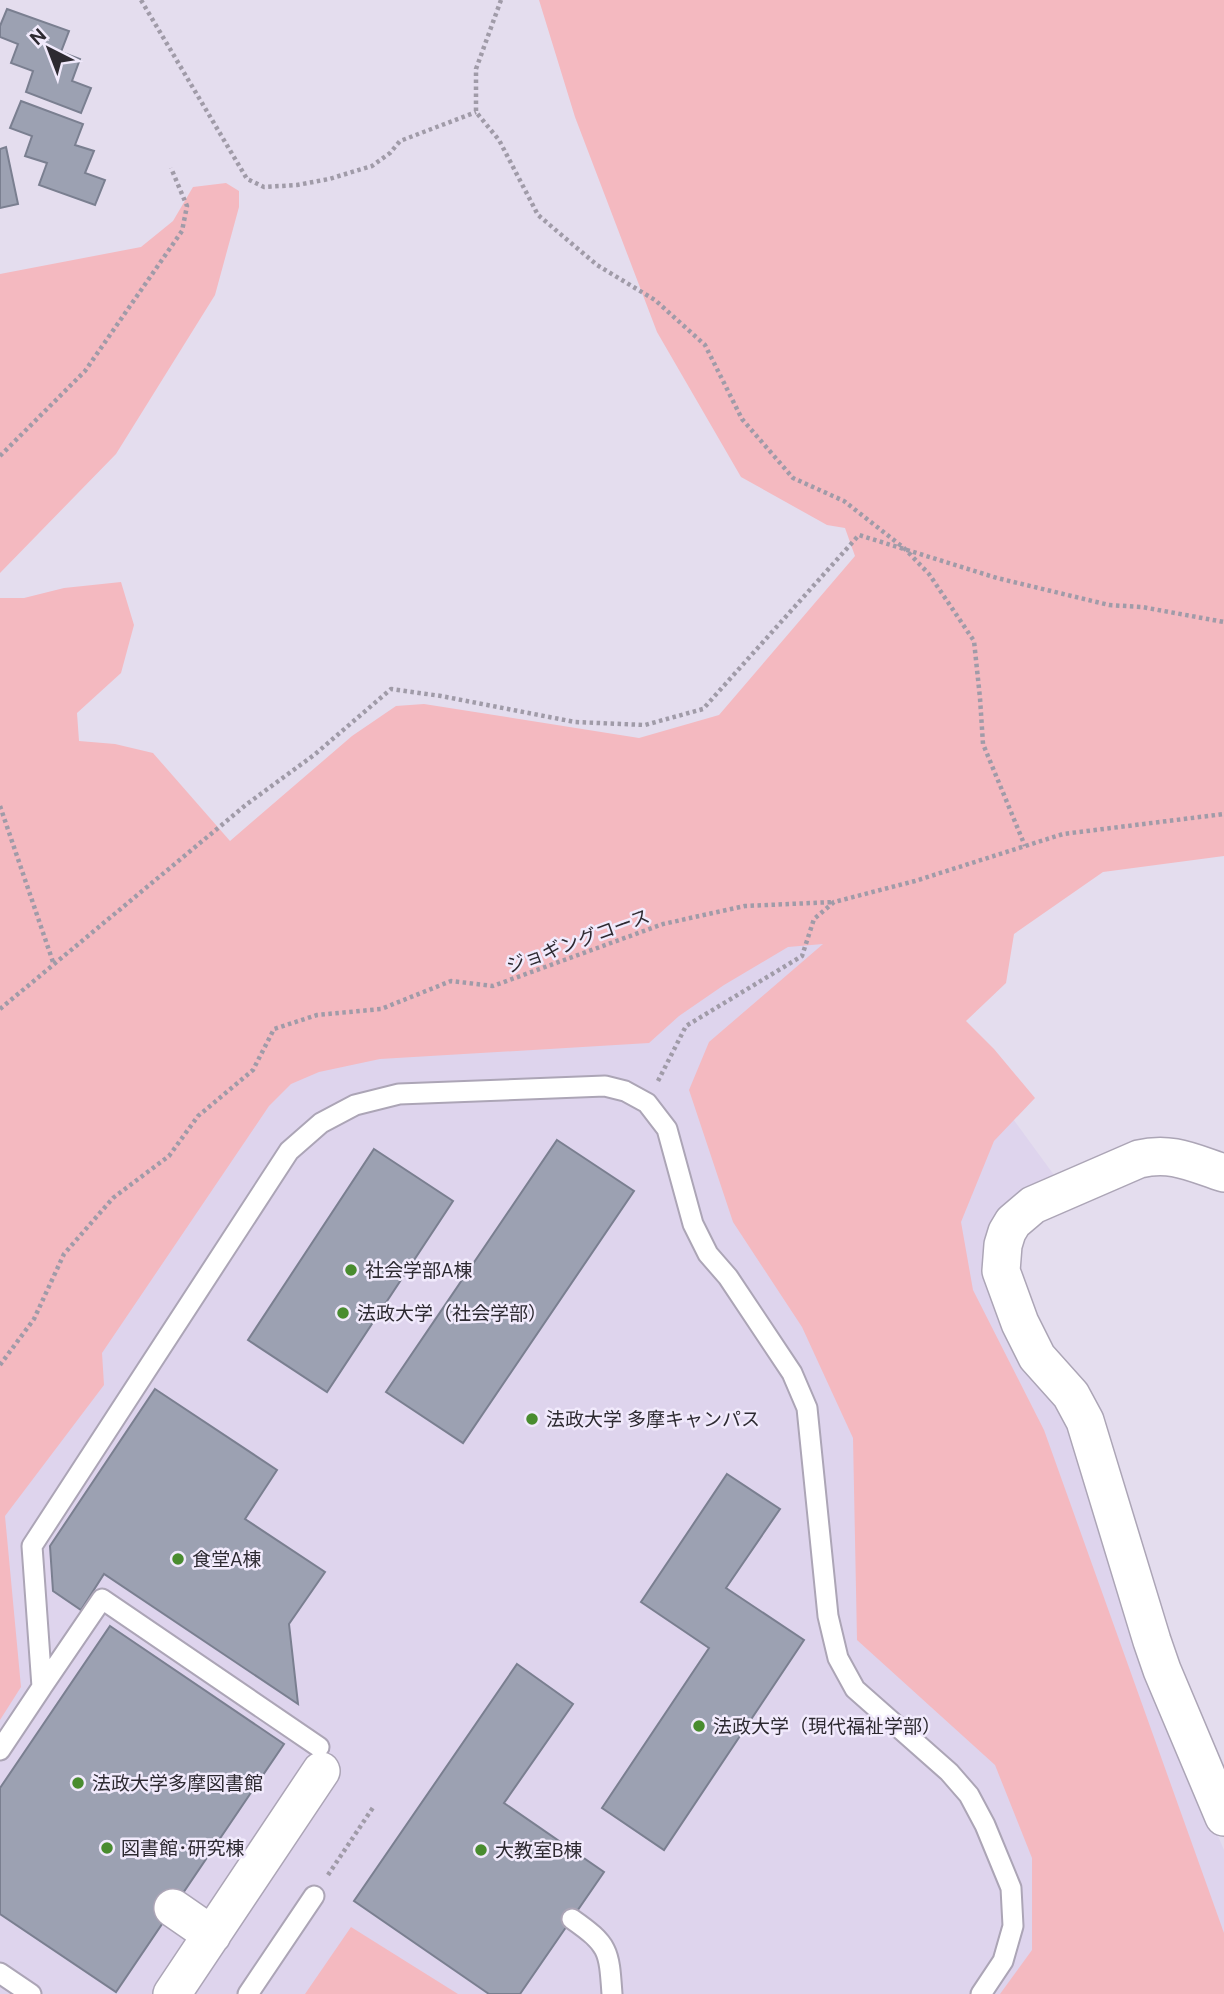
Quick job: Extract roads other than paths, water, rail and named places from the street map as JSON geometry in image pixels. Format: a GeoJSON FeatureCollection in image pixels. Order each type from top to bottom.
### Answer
{"type":"FeatureCollection","features":[{"type":"Feature","properties":{"kind":"street"},"geometry":{"type":"LineString","coordinates":[[1224,1173],[1168,1157],[1139,1159],[1033,1205],[1007,1232],[1001,1257],[1005,1284],[1037,1357],[1071,1395],[1085,1421],[1162,1670],[1224,1817]]}},
{"type":"Feature","properties":{"kind":"street"},"geometry":{"type":"LineString","coordinates":[[172,1994],[212,1935],[320,1759]]}},
{"type":"Feature","properties":{"kind":"street"},"geometry":{"type":"LineString","coordinates":[[173,1908],[212,1935]]}},
{"type":"Feature","properties":{"kind":"lane"},"geometry":{"type":"LineString","coordinates":[[42,1687],[32,1546],[289,1151],[321,1123],[355,1105],[399,1094],[605,1086],[625,1091],[647,1103],[667,1129],[693,1224],[708,1254],[728,1277],[792,1373],[807,1408],[828,1616],[838,1658],[855,1689],[949,1772],[969,1795],[985,1825],[1011,1888],[1013,1926],[1003,1961],[981,1994]]}},
{"type":"Feature","properties":{"kind":"lane"},"geometry":{"type":"LineString","coordinates":[[0,1750],[102,1599],[320,1759]]}},
{"type":"Feature","properties":{"kind":"lane"},"geometry":{"type":"LineString","coordinates":[[248,1994],[314,1896]]}},
{"type":"Feature","properties":{"kind":"lane"},"geometry":{"type":"LineString","coordinates":[[572,1919],[595,1935],[604,1947],[610,1962],[612,1994]]}},
{"type":"Feature","properties":{"kind":"lane"},"geometry":{"type":"LineString","coordinates":[[0,1973],[31,1994]]}},
{"type":"Feature","properties":{"kind":"place","name":"社会学部A棟"},"geometry":{"type":"Point","coordinates":[351,1270]}},
{"type":"Feature","properties":{"kind":"place","name":"法政大学（社会学部）"},"geometry":{"type":"Point","coordinates":[343,1313]}},
{"type":"Feature","properties":{"kind":"place","name":"法政大学 多摩キャンパス"},"geometry":{"type":"Point","coordinates":[532,1419]}},
{"type":"Feature","properties":{"kind":"place","name":"食堂A棟"},"geometry":{"type":"Point","coordinates":[178,1559]}},
{"type":"Feature","properties":{"kind":"place","name":"法政大学（現代福祉学部）"},"geometry":{"type":"Point","coordinates":[699,1726]}},
{"type":"Feature","properties":{"kind":"place","name":"法政大学多摩図書館"},"geometry":{"type":"Point","coordinates":[78,1783]}},
{"type":"Feature","properties":{"kind":"place","name":"図書館･研究棟"},"geometry":{"type":"Point","coordinates":[107,1848]}},
{"type":"Feature","properties":{"kind":"place","name":"大教室B棟"},"geometry":{"type":"Point","coordinates":[481,1850]}}]}
